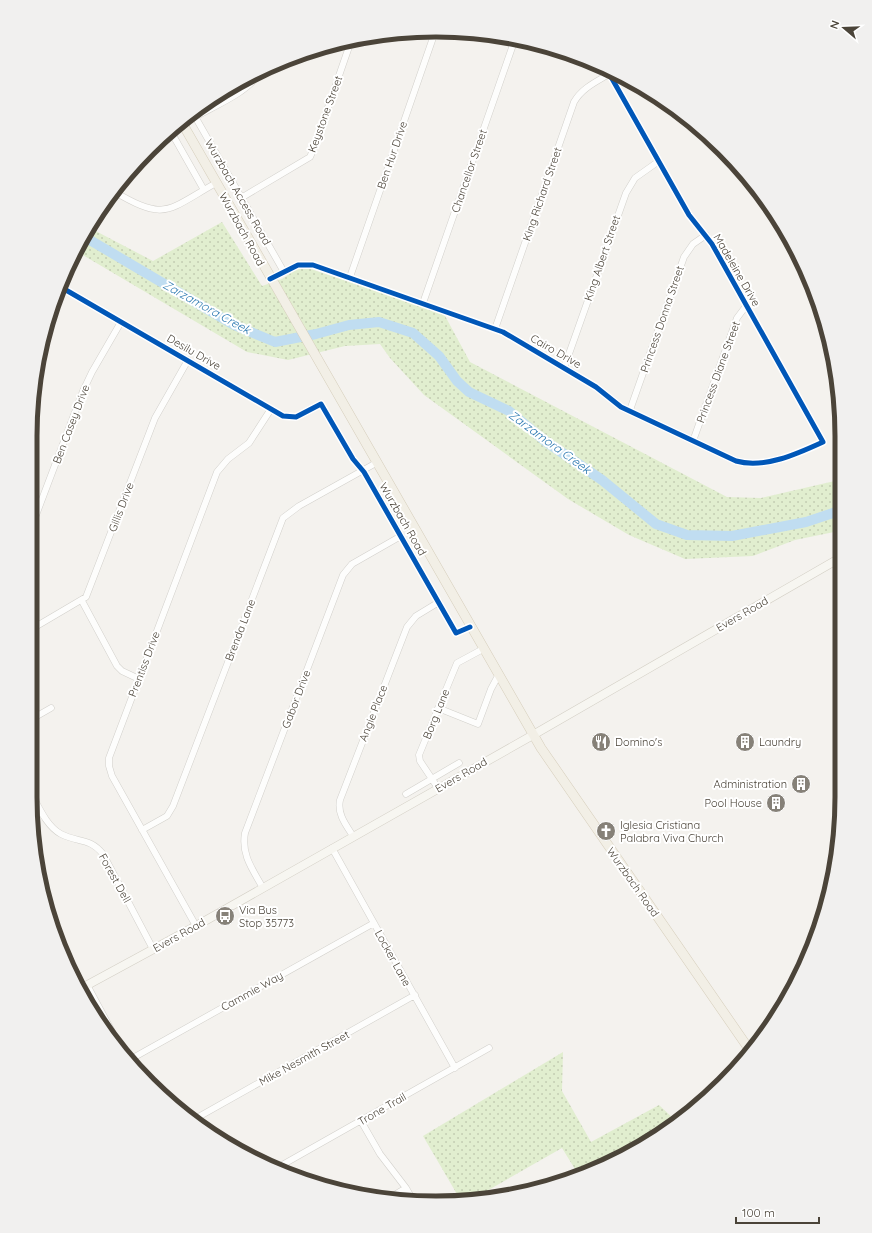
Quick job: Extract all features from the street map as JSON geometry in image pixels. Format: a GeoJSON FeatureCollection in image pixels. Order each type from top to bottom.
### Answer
{"type":"FeatureCollection","features":[{"type":"Feature","properties":{"kind":"main road","name":"Wurzbach Road"},"geometry":{"type":"LineString","coordinates":[[185,126],[270,279],[533,735],[747,1047]]}},
{"type":"Feature","properties":{"kind":"main road","name":"Evers Road"},"geometry":{"type":"LineString","coordinates":[[85,986],[196,926],[352,836],[533,735],[835,561]]}},
{"type":"Feature","properties":{"kind":"street","name":"Ben Hur Drive"},"geometry":{"type":"LineString","coordinates":[[350,278],[433,37]]}},
{"type":"Feature","properties":{"kind":"street","name":"Chancellor Street"},"geometry":{"type":"LineString","coordinates":[[423,304],[513,45]]}},
{"type":"Feature","properties":{"kind":"street","name":"Keystone Street"},"geometry":{"type":"LineString","coordinates":[[241,198],[310,156],[349,47]]}},
{"type":"Feature","properties":{"kind":"street","name":"King Richard Street"},"geometry":{"type":"LineString","coordinates":[[495,329],[574,102],[578,94],[604,74]]}},
{"type":"Feature","properties":{"kind":"street","name":"Madeleine Drive"},"geometry":{"type":"LineString","coordinates":[[612,78],[689,214],[706,235],[823,442]]}},
{"type":"Feature","properties":{"kind":"street"},"geometry":{"type":"LineString","coordinates":[[213,105],[248,86],[252,82]]}},
{"type":"Feature","properties":{"kind":"street","name":"Wurzbach Access Road"},"geometry":{"type":"LineString","coordinates":[[195,117],[284,272]]}},
{"type":"Feature","properties":{"kind":"street"},"geometry":{"type":"LineString","coordinates":[[173,136],[204,190]]}},
{"type":"Feature","properties":{"kind":"street","name":"King Albert Street"},"geometry":{"type":"LineString","coordinates":[[564,368],[626,193],[635,178],[659,162]]}},
{"type":"Feature","properties":{"kind":"street"},"geometry":{"type":"LineString","coordinates":[[118,194],[137,205],[159,211],[170,209],[216,183]]}},
{"type":"Feature","properties":{"kind":"street","name":"Princess Donna Street"},"geometry":{"type":"LineString","coordinates":[[630,410],[684,257],[693,244],[706,235]]}},
{"type":"Feature","properties":{"kind":"street","name":"Cairo Drive"},"geometry":{"type":"LineString","coordinates":[[270,279],[298,265],[305,264],[350,278],[495,329],[596,387],[614,402],[736,461],[753,464],[764,463],[805,450],[823,442]]}},
{"type":"Feature","properties":{"kind":"street","name":"Desilu Drive"},"geometry":{"type":"LineString","coordinates":[[65,289],[283,416],[296,417],[321,404]]}},
{"type":"Feature","properties":{"kind":"street","name":"Princess Diane Street"},"geometry":{"type":"LineString","coordinates":[[693,441],[737,318],[746,306]]}},
{"type":"Feature","properties":{"kind":"street","name":"Ben Casey Drive"},"geometry":{"type":"LineString","coordinates":[[37,513],[83,391],[92,372],[121,322]]}},
{"type":"Feature","properties":{"kind":"street","name":"Gillis Drive"},"geometry":{"type":"LineString","coordinates":[[37,626],[82,600],[89,591],[155,418],[188,360]]}},
{"type":"Feature","properties":{"kind":"street","name":"Wurzbach Road"},"geometry":{"type":"LineString","coordinates":[[321,404],[353,459],[363,470],[456,633],[470,627]]}},
{"type":"Feature","properties":{"kind":"street","name":"Prentiss Drive"},"geometry":{"type":"LineString","coordinates":[[196,926],[112,776],[109,766],[109,758],[217,472],[228,459],[250,443],[271,408]]}},
{"type":"Feature","properties":{"kind":"street","name":"Brenda Lane"},"geometry":{"type":"LineString","coordinates":[[142,830],[167,816],[173,806],[283,518],[299,506],[376,463]]}},
{"type":"Feature","properties":{"kind":"street","name":"Gabor Drive"},"geometry":{"type":"LineString","coordinates":[[263,888],[244,852],[243,844],[245,833],[343,575],[352,564],[401,536]]}},
{"type":"Feature","properties":{"kind":"street"},"geometry":{"type":"LineString","coordinates":[[82,600],[117,666],[122,671],[139,679]]}},
{"type":"Feature","properties":{"kind":"street","name":"Angie Place"},"geometry":{"type":"LineString","coordinates":[[352,836],[341,815],[339,806],[340,800],[406,627],[416,616],[439,602]]}},
{"type":"Feature","properties":{"kind":"street","name":"Borg Lane"},"geometry":{"type":"LineString","coordinates":[[438,788],[420,760],[419,755],[457,663],[483,649]]}},
{"type":"Feature","properties":{"kind":"street"},"geometry":{"type":"LineString","coordinates":[[438,708],[478,724],[491,689],[498,676]]}},
{"type":"Feature","properties":{"kind":"street"},"geometry":{"type":"LineString","coordinates":[[37,716],[51,708]]}},
{"type":"Feature","properties":{"kind":"street"},"geometry":{"type":"LineString","coordinates":[[406,794],[459,763]]}},
{"type":"Feature","properties":{"kind":"street","name":"Forest Dell"},"geometry":{"type":"LineString","coordinates":[[37,803],[54,829],[66,836],[88,841],[96,846],[103,854],[153,949]]}},
{"type":"Feature","properties":{"kind":"street","name":"Locker Lane"},"geometry":{"type":"LineString","coordinates":[[332,848],[455,1068]]}},
{"type":"Feature","properties":{"kind":"street","name":"Cammie Way"},"geometry":{"type":"LineString","coordinates":[[134,1057],[374,923]]}},
{"type":"Feature","properties":{"kind":"street","name":"Mike Nesmith Street"},"geometry":{"type":"LineString","coordinates":[[198,1117],[414,995]]}},
{"type":"Feature","properties":{"kind":"street","name":"Trone Trail"},"geometry":{"type":"LineString","coordinates":[[282,1165],[489,1048]]}},
{"type":"Feature","properties":{"kind":"street"},"geometry":{"type":"LineString","coordinates":[[361,1121],[380,1154],[410,1195]]}},
{"type":"Feature","properties":{"kind":"street"},"geometry":{"type":"LineString","coordinates":[[396,1194],[406,1188]]}},
{"type":"Feature","properties":{"kind":"green space"},"geometry":{"type":"Polygon","coordinates":[[[222,222],[262,286],[282,279],[297,269],[308,268],[444,314],[470,362],[727,497],[761,498],[835,481],[835,532],[795,540],[753,556],[685,559],[629,535],[568,499],[424,395],[390,358],[380,344],[345,346],[288,360],[247,352],[81,254],[94,230],[153,261],[222,222]]]}},
{"type":"Feature","properties":{"kind":"green space"},"geometry":{"type":"Polygon","coordinates":[[[563,1052],[562,1091],[591,1142],[659,1105],[673,1118],[636,1143],[589,1166],[576,1171],[562,1148],[483,1193],[462,1195],[458,1195],[423,1136],[563,1052]]]}},
{"type":"Feature","properties":{"kind":"waterway","name":"Zarzamora Creek"},"geometry":{"type":"LineString","coordinates":[[88,239],[234,325],[275,342],[316,334],[349,325],[379,322],[413,333],[439,356],[457,381],[469,392],[509,411],[545,441],[602,480],[656,524],[687,535],[732,536],[806,522],[835,512]]}},
{"type":"Feature","properties":{"kind":"cycle path"},"geometry":{"type":"LineString","coordinates":[[270,279],[298,265],[313,265],[503,332],[596,387],[621,407],[736,461],[747,463],[769,462],[823,442],[712,244],[689,215],[612,78]]}},
{"type":"Feature","properties":{"kind":"cycle path"},"geometry":{"type":"LineString","coordinates":[[65,289],[283,416],[296,417],[321,404],[353,459],[364,472],[456,633],[470,627]]}},
{"type":"Feature","properties":{"kind":"place","name":"Domino's"},"geometry":{"type":"Point","coordinates":[601,742]}},
{"type":"Feature","properties":{"kind":"place","name":"Laundry"},"geometry":{"type":"Point","coordinates":[745,742]}},
{"type":"Feature","properties":{"kind":"place","name":"Administration"},"geometry":{"type":"Point","coordinates":[801,784]}},
{"type":"Feature","properties":{"kind":"place","name":"Pool House"},"geometry":{"type":"Point","coordinates":[776,803]}},
{"type":"Feature","properties":{"kind":"place","name":"Iglesia Cristiana Palabra Viva Church"},"geometry":{"type":"Point","coordinates":[606,831]}},
{"type":"Feature","properties":{"kind":"place","name":"Via Bus Stop 35773"},"geometry":{"type":"Point","coordinates":[225,916]}}]}
